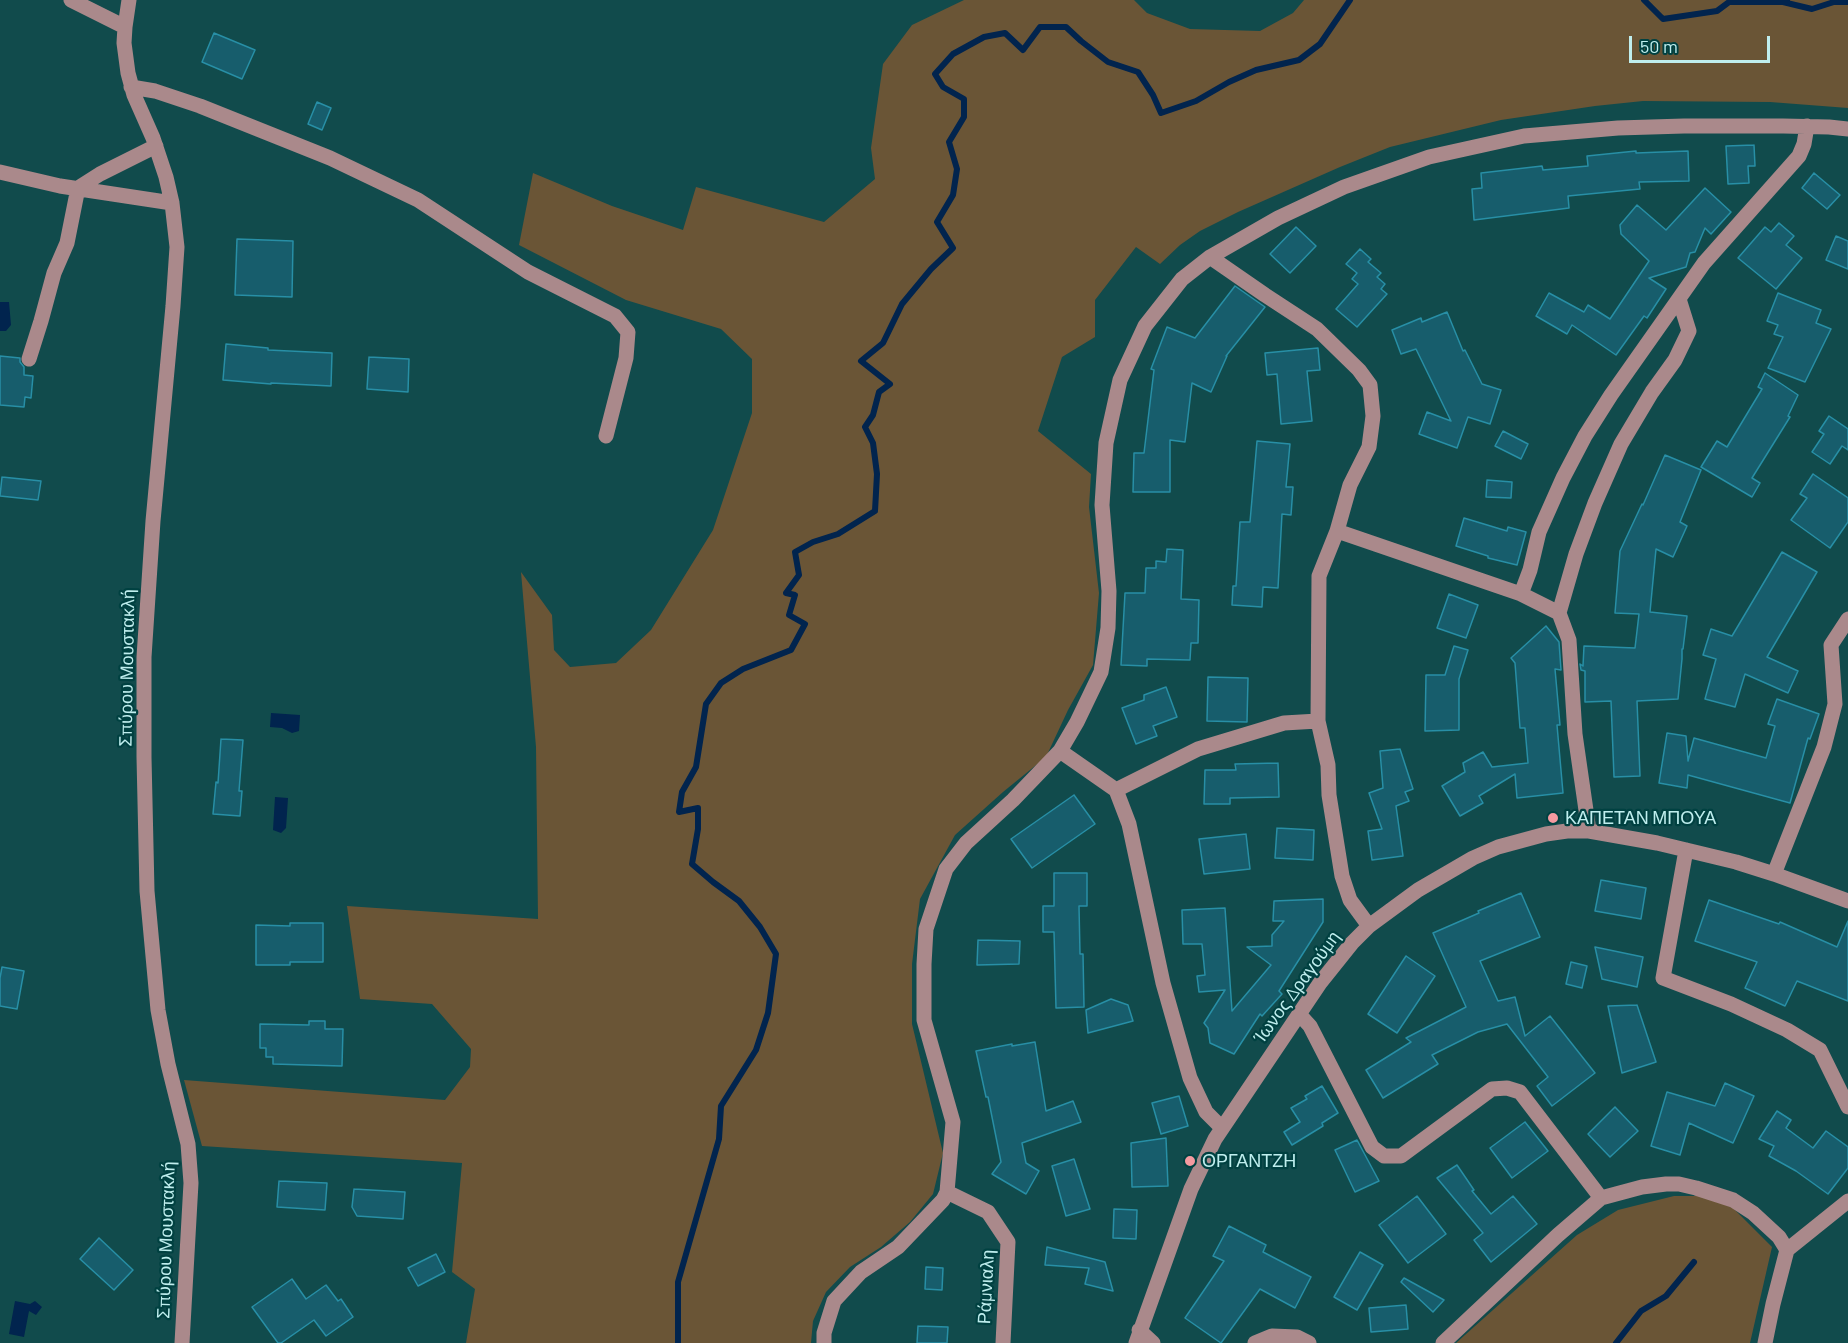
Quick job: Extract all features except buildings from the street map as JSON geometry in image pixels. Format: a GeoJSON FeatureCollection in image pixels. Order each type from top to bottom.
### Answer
{"type":"FeatureCollection","features":[{"type":"Feature","properties":{"kind":"street"},"geometry":{"type":"LineString","coordinates":[[71,0],[124,27]]}},
{"type":"Feature","properties":{"kind":"street","name":"Σπύρου Μουστακλή"},"geometry":{"type":"LineString","coordinates":[[129,0],[124,27],[125,56],[131,87],[156,146],[172,203],[177,260],[153,521],[144,657],[144,757],[147,891],[157,1001],[168,1064],[188,1144],[191,1183],[182,1343]]}},
{"type":"Feature","properties":{"kind":"street"},"geometry":{"type":"LineString","coordinates":[[131,87],[200,106],[330,158],[418,200],[528,272],[615,316],[628,332],[626,358],[606,436]]}},
{"type":"Feature","properties":{"kind":"street"},"geometry":{"type":"LineString","coordinates":[[824,1343],[824,1333],[834,1300],[861,1272],[898,1247],[943,1200],[947,1192],[953,1122],[924,1020],[926,929],[946,869],[966,843],[1013,800],[1060,751],[1101,672],[1108,628],[1109,591],[1101,505],[1106,443],[1120,380],[1145,326],[1182,279],[1210,257],[1278,218],[1344,187],[1429,157],[1524,136],[1618,128],[1806,126],[1848,129]]}},
{"type":"Feature","properties":{"kind":"street"},"geometry":{"type":"LineString","coordinates":[[1521,594],[1530,570],[1539,531],[1573,458],[1611,395],[1704,263],[1799,156],[1804,144],[1806,126]]}},
{"type":"Feature","properties":{"kind":"street"},"geometry":{"type":"LineString","coordinates":[[29,358],[54,273],[68,243],[78,188],[100,174],[156,146]]}},
{"type":"Feature","properties":{"kind":"street"},"geometry":{"type":"LineString","coordinates":[[0,172],[32,180],[172,203]]}},
{"type":"Feature","properties":{"kind":"street"},"geometry":{"type":"LineString","coordinates":[[1210,257],[1317,329],[1359,370],[1370,385],[1373,416],[1369,447],[1350,485],[1319,576],[1318,721],[1328,765],[1329,795],[1344,883],[1350,900],[1369,926]]}},
{"type":"Feature","properties":{"kind":"street"},"geometry":{"type":"LineString","coordinates":[[1588,831],[1575,734],[1569,640],[1558,613],[1594,503],[1621,444],[1675,360],[1689,331],[1679,299]]}},
{"type":"Feature","properties":{"kind":"street"},"geometry":{"type":"LineString","coordinates":[[1336,531],[1521,594],[1558,613]]}},
{"type":"Feature","properties":{"kind":"street"},"geometry":{"type":"LineString","coordinates":[[1774,874],[1824,747],[1835,704],[1831,645],[1848,619]]}},
{"type":"Feature","properties":{"kind":"street"},"geometry":{"type":"LineString","coordinates":[[1116,790],[1198,749],[1284,723],[1318,721]]}},
{"type":"Feature","properties":{"kind":"street"},"geometry":{"type":"LineString","coordinates":[[1060,751],[1116,790],[1129,824],[1163,983],[1190,1078],[1195,1093],[1206,1112],[1222,1128]]}},
{"type":"Feature","properties":{"kind":"street","name":"Ίωνος Δραγούμη"},"geometry":{"type":"LineString","coordinates":[[1137,1337],[1191,1189],[1222,1128],[1336,962],[1369,926],[1445,873],[1482,854],[1522,840],[1567,831],[1588,831],[1609,833],[1686,850],[1774,874],[1848,901]]}},
{"type":"Feature","properties":{"kind":"street"},"geometry":{"type":"LineString","coordinates":[[1686,850],[1663,978],[1731,1004],[1787,1030],[1820,1050],[1848,1107]]}},
{"type":"Feature","properties":{"kind":"street"},"geometry":{"type":"LineString","coordinates":[[1299,1014],[1310,1026],[1371,1147],[1383,1156],[1401,1156],[1492,1089],[1507,1088],[1520,1092],[1601,1198]]}},
{"type":"Feature","properties":{"kind":"street"},"geometry":{"type":"LineString","coordinates":[[1443,1343],[1558,1235],[1601,1198],[1642,1187],[1666,1184],[1696,1188],[1733,1200],[1753,1213],[1779,1237],[1787,1250]]}},
{"type":"Feature","properties":{"kind":"street","name":"Ράμνιαλη"},"geometry":{"type":"LineString","coordinates":[[947,1192],[988,1212],[1008,1242],[1003,1343]]}},
{"type":"Feature","properties":{"kind":"street"},"geometry":{"type":"LineString","coordinates":[[1766,1343],[1787,1250],[1848,1201]]}},
{"type":"Feature","properties":{"kind":"street"},"geometry":{"type":"LineString","coordinates":[[1255,1343],[1272,1336],[1297,1337],[1309,1343]]}},
{"type":"Feature","properties":{"kind":"street"},"geometry":{"type":"LineString","coordinates":[[1137,1337],[1153,1343]]}},
{"type":"Feature","properties":{"kind":"shaded area"},"geometry":{"type":"Polygon","coordinates":[[[964,0],[1134,0],[1147,13],[1190,29],[1260,31],[1293,13],[1304,0],[1848,0],[1848,108],[1770,102],[1643,101],[1501,120],[1390,147],[1340,167],[1200,231],[1180,245],[1160,264],[1136,247],[1095,300],[1095,337],[1062,357],[1038,431],[1091,474],[1089,507],[1099,593],[1093,665],[1046,757],[955,835],[920,899],[912,964],[912,1024],[943,1153],[933,1194],[910,1222],[881,1247],[850,1267],[826,1292],[813,1321],[811,1343],[466,1343],[475,1289],[452,1272],[462,1163],[202,1146],[184,1080],[445,1100],[470,1067],[471,1049],[432,1004],[360,999],[347,906],[538,919],[536,747],[521,572],[552,615],[554,650],[570,667],[616,663],[651,630],[713,530],[752,413],[752,359],[721,329],[626,300],[519,245],[533,173],[612,206],[683,230],[696,187],[824,222],[875,179],[871,148],[883,64],[912,25],[964,0]]]}},
{"type":"Feature","properties":{"kind":"shaded area"},"geometry":{"type":"Polygon","coordinates":[[[1674,1196],[1705,1196],[1733,1208],[1772,1247],[1750,1343],[1456,1343],[1577,1235],[1618,1210],[1674,1196]]]}},
{"type":"Feature","properties":{"kind":"water"},"geometry":{"type":"Polygon","coordinates":[[[0,302],[9,302],[11,325],[6,331],[0,331],[0,302]]]}},
{"type":"Feature","properties":{"kind":"water"},"geometry":{"type":"Polygon","coordinates":[[[271,713],[300,715],[299,731],[292,733],[282,728],[270,727],[271,713]]]}},
{"type":"Feature","properties":{"kind":"water"},"geometry":{"type":"Polygon","coordinates":[[[275,797],[288,798],[286,828],[281,833],[273,830],[275,797]]]}},
{"type":"Feature","properties":{"kind":"water"},"geometry":{"type":"Polygon","coordinates":[[[15,1301],[30,1304],[35,1301],[42,1307],[36,1315],[29,1311],[24,1337],[9,1334],[15,1301]]]}},
{"type":"Feature","properties":{"kind":"waterway"},"geometry":{"type":"LineString","coordinates":[[678,1343],[678,1282],[719,1139],[721,1106],[756,1050],[768,1013],[776,954],[760,927],[739,901],[692,864],[698,829],[698,808],[679,812],[682,792],[696,767],[706,704],[721,683],[743,669],[791,650],[805,624],[789,615],[795,595],[786,593],[799,575],[795,552],[813,542],[838,534],[875,511],[877,474],[873,443],[865,427],[873,415],[879,392],[890,384],[861,361],[883,343],[902,304],[931,269],[953,248],[937,222],[953,195],[957,169],[949,142],[964,117],[964,99],[943,87],[935,74],[953,54],[984,37],[1005,33],[1023,50],[1040,27],[1066,27],[1108,62],[1138,72],[1153,95],[1161,113],[1196,101],[1256,70],[1299,60],[1320,44],[1350,0]]}},
{"type":"Feature","properties":{"kind":"waterway"},"geometry":{"type":"LineString","coordinates":[[1644,0],[1663,19],[1717,11],[1729,2],[1783,2],[1787,0]]}},
{"type":"Feature","properties":{"kind":"waterway"},"geometry":{"type":"LineString","coordinates":[[1783,2],[1812,9],[1834,2],[1848,2]]}},
{"type":"Feature","properties":{"kind":"waterway"},"geometry":{"type":"LineString","coordinates":[[1616,1343],[1641,1311],[1666,1296],[1694,1262]]}},
{"type":"Feature","properties":{"kind":"place","name":"ΚΑΠΕΤΑΝ ΜΠΟΥΑ"},"geometry":{"type":"Point","coordinates":[1553,818]}},
{"type":"Feature","properties":{"kind":"place","name":"ΟΡΓΑΝΤΖΗ"},"geometry":{"type":"Point","coordinates":[1190,1161]}}]}
